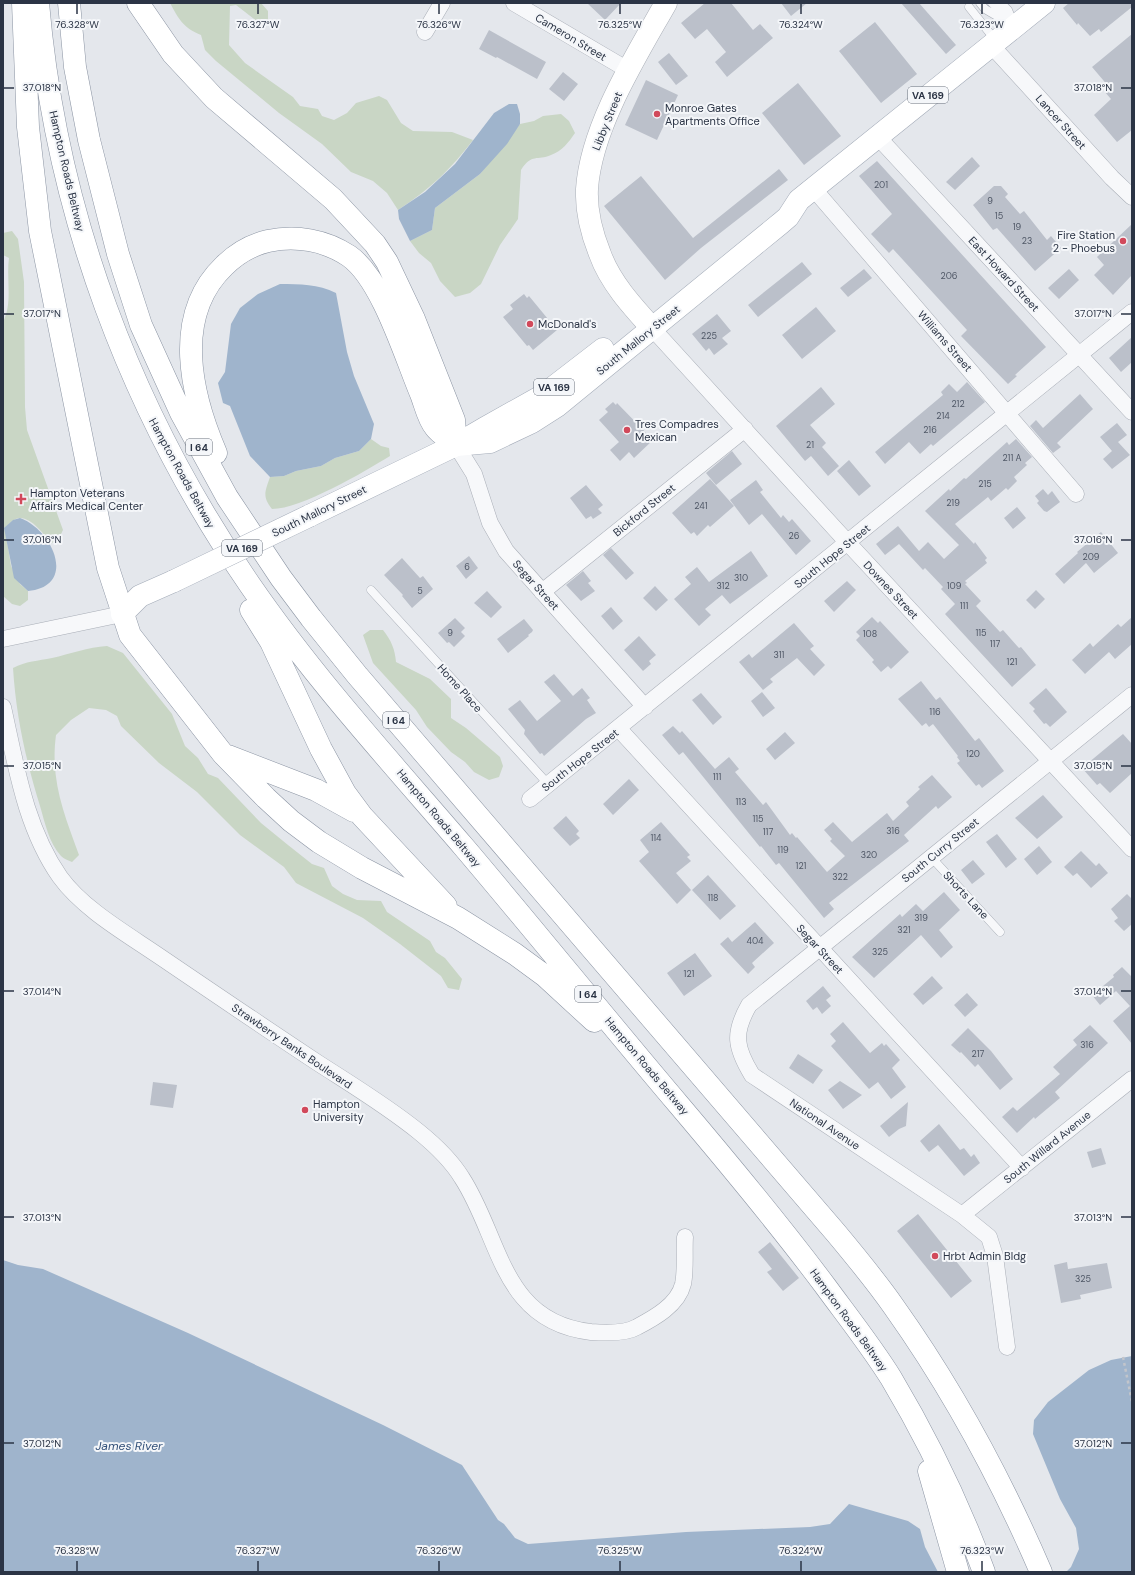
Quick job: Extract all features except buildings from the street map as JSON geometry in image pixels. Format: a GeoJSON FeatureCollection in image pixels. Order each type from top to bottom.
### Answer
{"type":"FeatureCollection","features":[{"type":"Feature","properties":{"kind":"main road"},"geometry":{"type":"LineString","coordinates":[[23,3],[28,127],[40,231],[108,568],[122,614],[134,643],[224,754],[266,798],[318,842],[403,891],[458,918],[515,954],[545,976],[666,1090]]}},
{"type":"Feature","properties":{"kind":"main road","name":"Hampton Roads Beltway"},"geometry":{"type":"LineString","coordinates":[[38,3],[51,99],[75,212],[103,302],[145,406],[212,529],[281,628],[365,731],[570,972],[800,1252],[856,1327],[888,1374],[925,1439],[956,1502],[982,1568]]}},
{"type":"Feature","properties":{"kind":"main road","name":"I 64"},"geometry":{"type":"LineString","coordinates":[[69,3],[76,67],[89,140],[118,254],[141,325],[180,413],[227,497],[281,578],[311,618],[358,675],[836,1233],[894,1306],[971,1428],[1041,1572]]}},
{"type":"Feature","properties":{"kind":"main road"},"geometry":{"type":"LineString","coordinates":[[138,3],[173,54],[214,98],[333,199],[375,244],[387,262],[414,319],[454,420],[456,445]]}},
{"type":"Feature","properties":{"kind":"main road","name":"Libby Street"},"geometry":{"type":"LineString","coordinates":[[647,322],[613,280],[600,254],[591,228],[587,189],[595,144],[628,70],[666,3]]}},
{"type":"Feature","properties":{"kind":"main road","name":"South Mallory Street"},"geometry":{"type":"LineString","coordinates":[[122,614],[140,596],[456,445],[490,442],[532,422],[562,402],[647,322],[781,224],[806,194],[1044,3]]}},
{"type":"Feature","properties":{"kind":"main road"},"geometry":{"type":"LineString","coordinates":[[358,675],[323,616],[289,570],[234,487],[218,458],[207,432],[194,386],[191,351],[195,317],[200,301],[216,273],[238,254],[262,243],[294,238],[312,240],[340,251],[362,268],[372,281],[386,309],[435,427],[456,445]]}},
{"type":"Feature","properties":{"kind":"main road"},"geometry":{"type":"LineString","coordinates":[[164,442],[179,494],[272,642],[333,775],[362,816],[458,918]]}},
{"type":"Feature","properties":{"kind":"main road"},"geometry":{"type":"LineString","coordinates":[[224,754],[316,790],[362,816]]}},
{"type":"Feature","properties":{"kind":"main road"},"geometry":{"type":"LineString","coordinates":[[888,1374],[929,1474],[958,1571]]}},
{"type":"Feature","properties":{"kind":"street"},"geometry":{"type":"LineString","coordinates":[[425,32],[442,3]]}},
{"type":"Feature","properties":{"kind":"street","name":"Cameron Street"},"geometry":{"type":"LineString","coordinates":[[514,3],[628,70]]}},
{"type":"Feature","properties":{"kind":"street","name":"Lancer Street"},"geometry":{"type":"LineString","coordinates":[[993,43],[1112,178],[1132,197]]}},
{"type":"Feature","properties":{"kind":"street","name":"East Howard Street"},"geometry":{"type":"LineString","coordinates":[[877,136],[1132,412]]}},
{"type":"Feature","properties":{"kind":"street","name":"Williams Street"},"geometry":{"type":"LineString","coordinates":[[806,194],[1007,414],[1076,494]]}},
{"type":"Feature","properties":{"kind":"street","name":"South Hope Street"},"geometry":{"type":"LineString","coordinates":[[530,799],[645,708],[1132,312]]}},
{"type":"Feature","properties":{"kind":"street","name":"Downes Street"},"geometry":{"type":"LineString","coordinates":[[647,322],[848,543],[1132,849]]}},
{"type":"Feature","properties":{"kind":"street","name":"Bickford Street"},"geometry":{"type":"LineString","coordinates":[[542,592],[745,429]]}},
{"type":"Feature","properties":{"kind":"street","name":"Segar Street"},"geometry":{"type":"LineString","coordinates":[[456,445],[474,474],[486,514],[498,538],[512,558],[645,708]]}},
{"type":"Feature","properties":{"kind":"street"},"geometry":{"type":"LineString","coordinates":[[3,639],[122,614]]}},
{"type":"Feature","properties":{"kind":"street","name":"South Curry Street"},"geometry":{"type":"LineString","coordinates":[[749,1004],[1132,695]]}},
{"type":"Feature","properties":{"kind":"street","name":"Strawberry Banks Boulevard"},"geometry":{"type":"LineString","coordinates":[[3,707],[24,801],[45,850],[61,878],[102,916],[236,1009],[390,1110],[441,1152],[462,1177],[478,1208],[510,1281],[528,1303],[550,1320],[576,1330],[602,1333],[633,1329],[660,1314],[672,1302],[682,1286],[685,1237]]}},
{"type":"Feature","properties":{"kind":"street","name":"Segar Street"},"geometry":{"type":"LineString","coordinates":[[619,729],[1022,1168]]}},
{"type":"Feature","properties":{"kind":"street","name":"National Avenue"},"geometry":{"type":"LineString","coordinates":[[749,1004],[741,1020],[737,1041],[742,1058],[752,1075],[962,1216],[989,1237],[993,1250],[1007,1347]]}},
{"type":"Feature","properties":{"kind":"street","name":"South Willard Avenue"},"geometry":{"type":"LineString","coordinates":[[962,1216],[1132,1079]]}},
{"type":"Feature","properties":{"kind":"lane"},"geometry":{"type":"LineString","coordinates":[[980,3],[985,9],[1015,26]]}},
{"type":"Feature","properties":{"kind":"lane"},"geometry":{"type":"LineString","coordinates":[[992,3],[1015,26]]}},
{"type":"Feature","properties":{"kind":"lane"},"geometry":{"type":"LineString","coordinates":[[1001,3],[1008,10],[1015,26]]}},
{"type":"Feature","properties":{"kind":"lane"},"geometry":{"type":"LineString","coordinates":[[969,7],[993,43]]}},
{"type":"Feature","properties":{"kind":"lane","name":"Home Place"},"geometry":{"type":"LineString","coordinates":[[371,590],[549,785]]}},
{"type":"Feature","properties":{"kind":"lane","name":"Shorts Lane"},"geometry":{"type":"LineString","coordinates":[[931,857],[1000,932]]}},
{"type":"Feature","properties":{"kind":"path"},"geometry":{"type":"LineString","coordinates":[[1123,1357],[1132,1402]]}},
{"type":"Feature","properties":{"kind":"green space"},"geometry":{"type":"Polygon","coordinates":[[[170,3],[261,3],[268,11],[268,20],[258,22],[236,5],[230,6],[229,45],[245,63],[293,97],[300,106],[318,109],[322,116],[334,120],[347,113],[356,103],[379,96],[387,100],[401,123],[413,131],[452,132],[473,140],[456,161],[439,178],[398,210],[387,193],[373,181],[351,172],[322,144],[279,113],[216,61],[205,50],[201,35],[185,26],[170,3]]]}},
{"type":"Feature","properties":{"kind":"green space"},"geometry":{"type":"Polygon","coordinates":[[[561,114],[569,121],[575,133],[562,149],[546,157],[535,158],[528,161],[521,170],[518,219],[500,245],[481,284],[470,293],[455,297],[440,281],[431,263],[419,253],[410,241],[432,230],[435,208],[480,174],[520,124],[534,121],[543,116],[561,114]]]}},
{"type":"Feature","properties":{"kind":"green space"},"geometry":{"type":"Polygon","coordinates":[[[12,231],[18,239],[24,282],[25,407],[27,430],[63,530],[60,536],[51,544],[34,524],[25,519],[16,519],[5,528],[11,566],[20,584],[28,591],[28,600],[20,606],[12,604],[3,596],[3,322],[9,299],[9,258],[3,255],[3,233],[12,231]]]}},
{"type":"Feature","properties":{"kind":"green space"},"geometry":{"type":"Polygon","coordinates":[[[371,439],[381,446],[389,448],[390,456],[365,471],[299,503],[272,509],[269,505],[265,494],[270,477],[284,476],[296,471],[321,466],[335,458],[359,451],[371,439]]]}},
{"type":"Feature","properties":{"kind":"green space"},"geometry":{"type":"Polygon","coordinates":[[[370,630],[383,630],[392,645],[396,662],[430,679],[451,699],[451,718],[466,728],[500,757],[503,766],[499,777],[489,780],[474,772],[465,762],[451,752],[427,727],[416,710],[373,663],[363,635],[370,630]]]}},
{"type":"Feature","properties":{"kind":"green space"},"geometry":{"type":"Polygon","coordinates":[[[107,646],[123,653],[172,714],[185,746],[198,758],[208,774],[218,778],[261,823],[288,845],[312,864],[324,868],[332,886],[343,894],[357,900],[381,901],[387,912],[430,941],[436,952],[445,958],[462,979],[459,990],[448,988],[441,976],[400,944],[363,918],[296,883],[284,867],[240,835],[197,792],[159,763],[121,726],[117,716],[106,710],[89,708],[71,720],[56,735],[55,767],[57,782],[68,825],[79,855],[72,862],[61,856],[53,845],[48,832],[30,772],[19,721],[13,668],[27,663],[107,646]]]}},
{"type":"Feature","properties":{"kind":"water"},"geometry":{"type":"Polygon","coordinates":[[[509,104],[517,104],[520,114],[520,124],[507,144],[480,174],[435,208],[432,230],[410,241],[399,219],[398,210],[425,192],[455,164],[494,113],[509,104]]]}},
{"type":"Feature","properties":{"kind":"water"},"geometry":{"type":"Polygon","coordinates":[[[280,284],[302,284],[316,286],[336,293],[347,352],[354,376],[374,424],[371,439],[359,451],[335,458],[321,466],[296,471],[284,476],[270,477],[250,456],[230,406],[223,403],[218,383],[225,372],[231,324],[240,308],[258,294],[280,284]]]}},
{"type":"Feature","properties":{"kind":"water"},"geometry":{"type":"Polygon","coordinates":[[[20,518],[32,524],[42,534],[50,545],[55,557],[56,569],[52,579],[43,587],[28,591],[14,578],[4,528],[13,520],[20,518]]]}},
{"type":"Feature","properties":{"kind":"water","name":"James River"},"geometry":{"type":"Polygon","coordinates":[[[3,1260],[18,1265],[43,1269],[188,1333],[383,1425],[462,1465],[498,1520],[504,1524],[515,1538],[528,1544],[686,1532],[810,1527],[830,1524],[849,1504],[908,1521],[920,1529],[925,1547],[938,1572],[3,1572],[3,1260]]]}},
{"type":"Feature","properties":{"kind":"water"},"geometry":{"type":"Polygon","coordinates":[[[1132,1356],[1132,1572],[1066,1572],[1071,1567],[1079,1549],[1076,1528],[1060,1499],[1033,1434],[1034,1420],[1048,1402],[1089,1370],[1111,1360],[1132,1356]]]}},
{"type":"Feature","properties":{"kind":"place","name":"Monroe Gates Apartments Office"},"geometry":{"type":"Point","coordinates":[657,114]}},
{"type":"Feature","properties":{"kind":"place","name":"Fire Station 2 - Phoebus"},"geometry":{"type":"Point","coordinates":[1123,241]}},
{"type":"Feature","properties":{"kind":"place","name":"McDonald's"},"geometry":{"type":"Point","coordinates":[530,324]}},
{"type":"Feature","properties":{"kind":"place","name":"Tres Compadres Mexican"},"geometry":{"type":"Point","coordinates":[627,430]}},
{"type":"Feature","properties":{"kind":"place","name":"Hampton Veterans Affairs Medical Center"},"geometry":{"type":"Point","coordinates":[21,499]}},
{"type":"Feature","properties":{"kind":"place","name":"Hampton University"},"geometry":{"type":"Point","coordinates":[305,1110]}},
{"type":"Feature","properties":{"kind":"place","name":"Hrbt Admin Bldg"},"geometry":{"type":"Point","coordinates":[935,1256]}}]}
